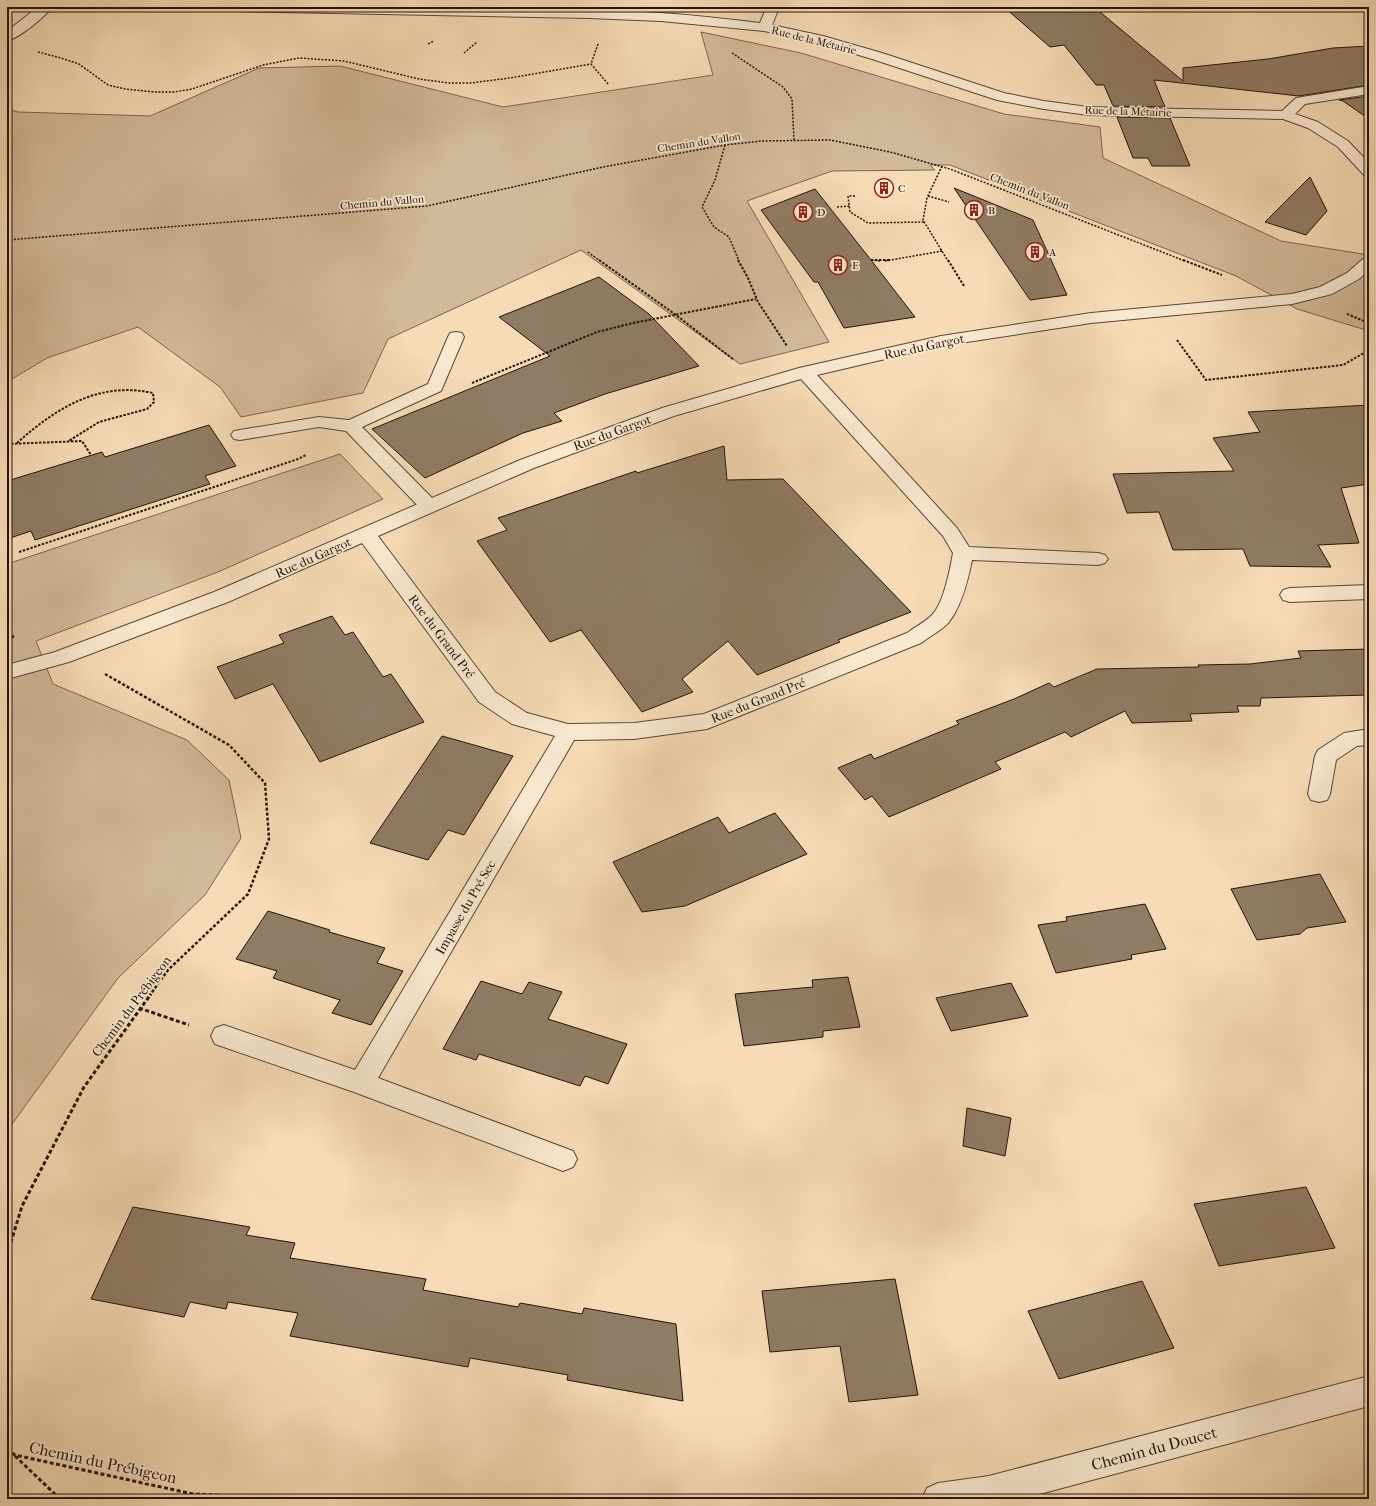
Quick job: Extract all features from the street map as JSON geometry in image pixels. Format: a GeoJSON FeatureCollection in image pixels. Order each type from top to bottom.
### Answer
{"type":"FeatureCollection","features":[{"type":"Feature","properties":{"kind":"street"},"geometry":{"type":"LineString","coordinates":[[7,37],[46,7]]}},
{"type":"Feature","properties":{"kind":"street","name":"Rue de la Métairie"},"geometry":{"type":"LineString","coordinates":[[232,7],[589,14],[661,17],[764,27],[818,39],[877,56],[1002,97],[1044,105],[1088,111],[1285,115],[1313,125],[1343,144],[1369,172]]}},
{"type":"Feature","properties":{"kind":"street"},"geometry":{"type":"LineString","coordinates":[[764,27],[772,10],[769,7]]}},
{"type":"Feature","properties":{"kind":"street"},"geometry":{"type":"LineString","coordinates":[[1285,115],[1301,101],[1369,90]]}},
{"type":"Feature","properties":{"kind":"street"},"geometry":{"type":"LineString","coordinates":[[1292,299],[1326,291],[1353,276],[1369,262]]}},
{"type":"Feature","properties":{"kind":"street","name":"Rue du Gargot"},"geometry":{"type":"LineString","coordinates":[[7,672],[62,657],[221,597],[527,464],[668,412],[805,372],[942,341],[1084,319],[1292,299]]}},
{"type":"Feature","properties":{"kind":"street"},"geometry":{"type":"LineString","coordinates":[[240,435],[319,422],[351,426],[435,387],[456,337]]}},
{"type":"Feature","properties":{"kind":"street"},"geometry":{"type":"LineString","coordinates":[[805,372],[950,532],[962,553],[1098,559]]}},
{"type":"Feature","properties":{"kind":"street"},"geometry":{"type":"LineString","coordinates":[[351,426],[429,506]]}},
{"type":"Feature","properties":{"kind":"street","name":"Rue du Grand Pré"},"geometry":{"type":"LineString","coordinates":[[366,534],[487,697],[520,719],[568,732],[634,731],[707,721],[914,638],[941,618],[959,576],[962,553]]}},
{"type":"Feature","properties":{"kind":"street"},"geometry":{"type":"LineString","coordinates":[[1290,595],[1369,592]]}},
{"type":"Feature","properties":{"kind":"street","name":"Impasse du Pré Sec"},"geometry":{"type":"LineString","coordinates":[[361,1083],[568,732]]}},
{"type":"Feature","properties":{"kind":"street"},"geometry":{"type":"LineString","coordinates":[[1319,794],[1326,756],[1352,739],[1369,737]]}},
{"type":"Feature","properties":{"kind":"street"},"geometry":{"type":"LineString","coordinates":[[224,1036],[361,1083],[563,1159]]}},
{"type":"Feature","properties":{"kind":"street","name":"Chemin du Doucet"},"geometry":{"type":"LineString","coordinates":[[938,1499],[989,1492],[1369,1391]]}},
{"type":"Feature","properties":{"kind":"path"},"geometry":{"type":"LineString","coordinates":[[720,22],[710,39],[783,87],[792,100],[794,140]]}},
{"type":"Feature","properties":{"kind":"path"},"geometry":{"type":"LineString","coordinates":[[591,64],[600,38]]}},
{"type":"Feature","properties":{"kind":"path"},"geometry":{"type":"LineString","coordinates":[[464,53],[477,42]]}},
{"type":"Feature","properties":{"kind":"path"},"geometry":{"type":"LineString","coordinates":[[32,51],[78,64],[107,85],[157,92],[197,88],[273,62],[297,58],[326,58],[366,65],[428,81],[450,83],[492,81],[591,64]]}},
{"type":"Feature","properties":{"kind":"path"},"geometry":{"type":"LineString","coordinates":[[591,64],[609,85]]}},
{"type":"Feature","properties":{"kind":"path","name":"Chemin du Vallon"},"geometry":{"type":"LineString","coordinates":[[7,240],[427,206],[604,167],[725,145],[794,140],[830,140],[890,152],[942,166],[1225,276]]}},
{"type":"Feature","properties":{"kind":"path"},"geometry":{"type":"LineString","coordinates":[[725,145],[715,180],[702,207],[714,228],[729,237],[737,258],[748,278],[758,302],[805,372]]}},
{"type":"Feature","properties":{"kind":"path"},"geometry":{"type":"LineString","coordinates":[[942,166],[928,196],[923,220],[964,286]]}},
{"type":"Feature","properties":{"kind":"path"},"geometry":{"type":"LineString","coordinates":[[855,196],[848,196],[850,212],[868,223],[924,222]]}},
{"type":"Feature","properties":{"kind":"path"},"geometry":{"type":"LineString","coordinates":[[928,196],[949,202]]}},
{"type":"Feature","properties":{"kind":"path"},"geometry":{"type":"LineString","coordinates":[[837,207],[849,206]]}},
{"type":"Feature","properties":{"kind":"path"},"geometry":{"type":"LineString","coordinates":[[871,260],[883,261],[942,251]]}},
{"type":"Feature","properties":{"kind":"path"},"geometry":{"type":"LineString","coordinates":[[588,252],[676,315],[734,360],[731,365]]}},
{"type":"Feature","properties":{"kind":"path"},"geometry":{"type":"LineString","coordinates":[[1292,299],[1346,314],[1369,323]]}},
{"type":"Feature","properties":{"kind":"path"},"geometry":{"type":"LineString","coordinates":[[1173,335],[1206,380],[1343,365],[1359,358],[1369,350]]}},
{"type":"Feature","properties":{"kind":"path"},"geometry":{"type":"LineString","coordinates":[[17,443],[45,419],[94,394],[120,389],[139,388],[153,393],[154,402],[147,409],[99,422],[67,442]]}},
{"type":"Feature","properties":{"kind":"path"},"geometry":{"type":"LineString","coordinates":[[7,444],[82,441],[91,455]]}},
{"type":"Feature","properties":{"kind":"path","name":"Chemin du Prébigeon"},"geometry":{"type":"LineString","coordinates":[[7,1255],[22,1206],[84,1087],[139,1008],[168,970],[248,894],[269,839],[265,783],[229,745],[103,673],[62,657]]}},
{"type":"Feature","properties":{"kind":"path"},"geometry":{"type":"LineString","coordinates":[[139,1008],[224,1036]]}},
{"type":"Feature","properties":{"kind":"path","name":"Chemin du Prébigeon"},"geometry":{"type":"LineString","coordinates":[[7,1449],[15,1455],[193,1494],[293,1499]]}},
{"type":"Feature","properties":{"kind":"path"},"geometry":{"type":"LineString","coordinates":[[15,1455],[60,1499]]}},
{"type":"Feature","properties":{"kind":"shaded area"},"geometry":{"type":"Polygon","coordinates":[[[701,32],[801,53],[1004,114],[1100,127],[1103,158],[1281,241],[1369,255],[1369,331],[1297,309],[1236,276],[950,165],[930,165],[935,170],[832,171],[747,201],[829,342],[740,364],[581,250],[388,339],[363,393],[241,417],[220,387],[138,327],[47,358],[7,382],[7,109],[18,112],[150,116],[259,68],[340,66],[503,107],[713,75],[701,32]]]}},
{"type":"Feature","properties":{"kind":"shaded area"},"geometry":{"type":"Polygon","coordinates":[[[340,454],[383,499],[218,572],[36,641],[53,684],[187,740],[229,780],[241,838],[205,895],[118,978],[7,1131],[7,564],[340,454]]]}},
{"type":"Feature","properties":{"kind":"building"},"geometry":{"type":"Polygon","coordinates":[[[1004,7],[1094,7],[1183,81],[1183,68],[1268,59],[1333,48],[1369,46],[1369,85],[1299,96],[1154,80],[1165,107],[1113,106],[1104,85],[1096,85],[1064,45],[1050,47],[1004,7]]]}},
{"type":"Feature","properties":{"kind":"building"},"geometry":{"type":"Polygon","coordinates":[[[1369,96],[1369,119],[1343,101],[1339,100],[1369,96]]]}},
{"type":"Feature","properties":{"kind":"building"},"geometry":{"type":"Polygon","coordinates":[[[1117,117],[1170,118],[1190,166],[1152,166],[1148,158],[1133,158],[1117,117]]]}},
{"type":"Feature","properties":{"kind":"building"},"geometry":{"type":"Polygon","coordinates":[[[1310,177],[1327,211],[1306,235],[1265,222],[1310,177]]]}},
{"type":"Feature","properties":{"kind":"building"},"geometry":{"type":"Polygon","coordinates":[[[954,188],[1033,220],[1067,295],[1030,300],[954,188]]]}},
{"type":"Feature","properties":{"kind":"building"},"geometry":{"type":"Polygon","coordinates":[[[815,189],[915,317],[844,328],[818,282],[814,282],[761,210],[815,189]]]}},
{"type":"Feature","properties":{"kind":"building"},"geometry":{"type":"Polygon","coordinates":[[[599,277],[649,314],[699,366],[605,394],[554,413],[562,421],[523,433],[425,478],[372,429],[550,356],[499,317],[599,277]]]}},
{"type":"Feature","properties":{"kind":"building"},"geometry":{"type":"Polygon","coordinates":[[[1369,405],[1369,484],[1341,488],[1359,543],[1318,545],[1331,567],[1250,566],[1243,549],[1173,550],[1159,512],[1127,513],[1113,474],[1234,471],[1213,438],[1260,432],[1248,412],[1369,405]]]}},
{"type":"Feature","properties":{"kind":"building"},"geometry":{"type":"Polygon","coordinates":[[[209,425],[236,466],[205,476],[210,484],[35,540],[31,531],[7,539],[7,481],[102,452],[105,457],[209,425]]]}},
{"type":"Feature","properties":{"kind":"building"},"geometry":{"type":"Polygon","coordinates":[[[724,446],[727,480],[783,479],[911,612],[838,640],[840,642],[757,675],[728,641],[682,679],[693,692],[642,712],[581,630],[550,642],[477,541],[507,530],[498,518],[636,471],[637,473],[724,446]]]}},
{"type":"Feature","properties":{"kind":"building"},"geometry":{"type":"Polygon","coordinates":[[[332,616],[345,635],[353,632],[383,677],[391,674],[424,722],[320,762],[273,684],[235,699],[217,667],[284,643],[279,635],[332,616]]]}},
{"type":"Feature","properties":{"kind":"building"},"geometry":{"type":"Polygon","coordinates":[[[1369,649],[1369,695],[1261,698],[1260,706],[1237,706],[1239,712],[1190,714],[1192,721],[1132,723],[1125,711],[1071,737],[1065,732],[995,762],[1001,769],[889,817],[872,796],[865,800],[838,768],[871,754],[874,759],[959,724],[956,721],[1014,699],[1049,683],[1054,687],[1097,669],[1199,667],[1198,665],[1250,664],[1301,658],[1298,651],[1369,649]]]}},
{"type":"Feature","properties":{"kind":"building"},"geometry":{"type":"Polygon","coordinates":[[[442,736],[513,756],[464,835],[448,830],[428,860],[370,843],[442,736]]]}},
{"type":"Feature","properties":{"kind":"building"},"geometry":{"type":"Polygon","coordinates":[[[775,813],[807,854],[685,906],[642,912],[613,862],[718,817],[729,833],[775,813]]]}},
{"type":"Feature","properties":{"kind":"building"},"geometry":{"type":"Polygon","coordinates":[[[1320,874],[1346,922],[1307,928],[1300,934],[1257,940],[1231,889],[1320,874]]]}},
{"type":"Feature","properties":{"kind":"building"},"geometry":{"type":"Polygon","coordinates":[[[1145,904],[1166,949],[1131,955],[1132,959],[1056,973],[1038,925],[1067,921],[1066,917],[1145,904]]]}},
{"type":"Feature","properties":{"kind":"building"},"geometry":{"type":"Polygon","coordinates":[[[268,911],[330,930],[329,932],[385,948],[377,963],[403,971],[371,1025],[332,1013],[340,1000],[273,978],[277,971],[236,959],[268,911]]]}},
{"type":"Feature","properties":{"kind":"building"},"geometry":{"type":"Polygon","coordinates":[[[848,977],[860,1027],[823,1031],[823,1037],[744,1046],[735,994],[813,987],[812,980],[848,977]]]}},
{"type":"Feature","properties":{"kind":"building"},"geometry":{"type":"Polygon","coordinates":[[[481,981],[522,994],[529,982],[562,992],[548,1019],[627,1044],[608,1084],[585,1076],[580,1086],[479,1054],[476,1060],[443,1049],[481,981]]]}},
{"type":"Feature","properties":{"kind":"building"},"geometry":{"type":"Polygon","coordinates":[[[1011,983],[1028,1016],[951,1031],[936,998],[1011,983]]]}},
{"type":"Feature","properties":{"kind":"building"},"geometry":{"type":"Polygon","coordinates":[[[967,1108],[1011,1118],[1005,1156],[963,1146],[967,1108]]]}},
{"type":"Feature","properties":{"kind":"building"},"geometry":{"type":"Polygon","coordinates":[[[1306,1187],[1335,1248],[1219,1266],[1194,1204],[1306,1187]]]}},
{"type":"Feature","properties":{"kind":"building"},"geometry":{"type":"Polygon","coordinates":[[[133,1207],[250,1227],[246,1235],[295,1243],[290,1258],[426,1279],[423,1290],[518,1307],[520,1303],[582,1314],[584,1308],[676,1324],[683,1401],[567,1380],[568,1375],[470,1358],[468,1367],[290,1336],[298,1313],[228,1302],[226,1309],[190,1302],[184,1317],[91,1299],[133,1207]]]}},
{"type":"Feature","properties":{"kind":"building"},"geometry":{"type":"Polygon","coordinates":[[[895,1279],[918,1395],[849,1402],[840,1346],[770,1352],[762,1291],[895,1279]]]}},
{"type":"Feature","properties":{"kind":"building"},"geometry":{"type":"Polygon","coordinates":[[[1142,1281],[1174,1348],[1059,1379],[1028,1311],[1142,1281]]]}},
{"type":"Feature","properties":{"kind":"place","name":"C"},"geometry":{"type":"Point","coordinates":[884,188]}},
{"type":"Feature","properties":{"kind":"place","name":"B"},"geometry":{"type":"Point","coordinates":[974,210]}},
{"type":"Feature","properties":{"kind":"place","name":"D"},"geometry":{"type":"Point","coordinates":[803,212]}},
{"type":"Feature","properties":{"kind":"place","name":"A"},"geometry":{"type":"Point","coordinates":[1035,252]}},
{"type":"Feature","properties":{"kind":"place","name":"E"},"geometry":{"type":"Point","coordinates":[838,265]}}]}
